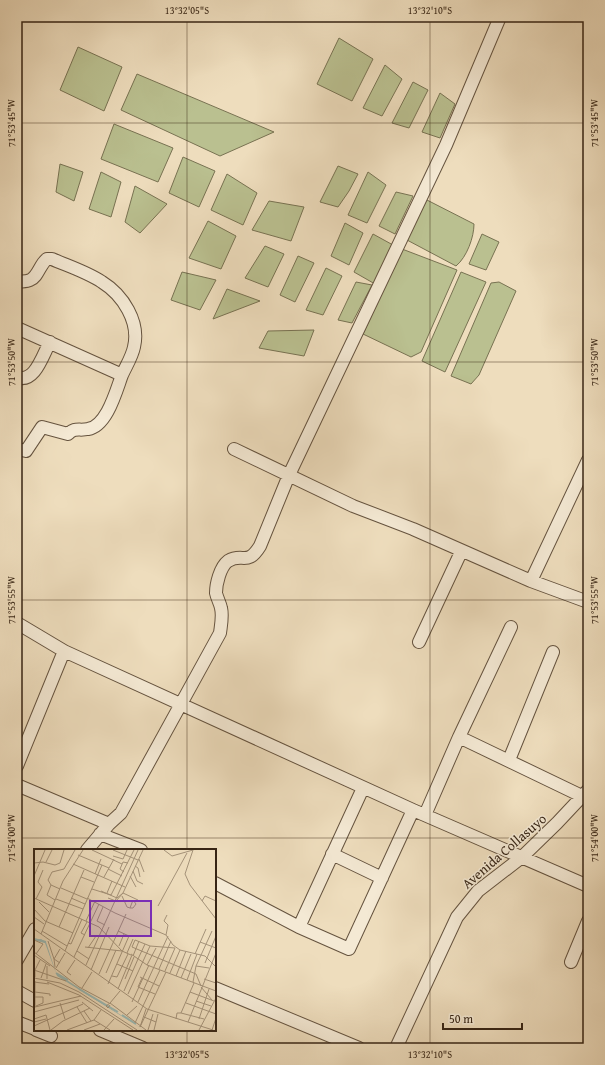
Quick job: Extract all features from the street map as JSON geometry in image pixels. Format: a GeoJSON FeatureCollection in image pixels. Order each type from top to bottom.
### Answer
{"type":"FeatureCollection","features":[{"type":"Feature","properties":{"kind":"street"},"geometry":{"type":"LineString","coordinates":[[88,849],[109,824],[121,813],[220,633],[221,608],[216,594],[217,585],[223,567],[228,562],[237,558],[248,559],[254,555],[260,546],[289,475],[446,145],[500,17]]}},
{"type":"Feature","properties":{"kind":"street"},"geometry":{"type":"LineString","coordinates":[[17,282],[30,280],[34,277],[42,262],[47,259],[52,259],[102,282],[114,292],[131,313],[135,332],[135,346],[103,420],[88,429],[78,428],[68,434],[42,428],[26,451],[17,448]]}},
{"type":"Feature","properties":{"kind":"street"},"geometry":{"type":"LineString","coordinates":[[17,328],[122,375]]}},
{"type":"Feature","properties":{"kind":"street"},"geometry":{"type":"LineString","coordinates":[[17,377],[24,378],[30,376],[35,371],[50,342]]}},
{"type":"Feature","properties":{"kind":"street"},"geometry":{"type":"LineString","coordinates":[[234,449],[353,506],[413,529],[461,552],[531,581],[588,602]]}},
{"type":"Feature","properties":{"kind":"street"},"geometry":{"type":"LineString","coordinates":[[531,581],[583,482],[588,460]]}},
{"type":"Feature","properties":{"kind":"street"},"geometry":{"type":"LineString","coordinates":[[419,642],[461,552]]}},
{"type":"Feature","properties":{"kind":"street"},"geometry":{"type":"LineString","coordinates":[[17,623],[64,651],[363,788],[588,886]]}},
{"type":"Feature","properties":{"kind":"street"},"geometry":{"type":"LineString","coordinates":[[425,815],[459,737],[511,627]]}},
{"type":"Feature","properties":{"kind":"street"},"geometry":{"type":"LineString","coordinates":[[17,766],[64,651]]}},
{"type":"Feature","properties":{"kind":"street"},"geometry":{"type":"LineString","coordinates":[[509,760],[553,652]]}},
{"type":"Feature","properties":{"kind":"street"},"geometry":{"type":"LineString","coordinates":[[459,737],[586,795]]}},
{"type":"Feature","properties":{"kind":"street"},"geometry":{"type":"LineString","coordinates":[[17,785],[109,824]]}},
{"type":"Feature","properties":{"kind":"street"},"geometry":{"type":"LineString","coordinates":[[299,927],[363,788]]}},
{"type":"Feature","properties":{"kind":"street","name":"Avenida Collasuyo"},"geometry":{"type":"LineString","coordinates":[[396,1048],[457,917],[478,891],[522,857],[586,795]]}},
{"type":"Feature","properties":{"kind":"street"},"geometry":{"type":"LineString","coordinates":[[216,884],[299,927],[349,949],[413,810]]}},
{"type":"Feature","properties":{"kind":"street"},"geometry":{"type":"LineString","coordinates":[[100,834],[138,849]]}},
{"type":"Feature","properties":{"kind":"street"},"geometry":{"type":"LineString","coordinates":[[332,854],[382,878]]}},
{"type":"Feature","properties":{"kind":"street"},"geometry":{"type":"LineString","coordinates":[[571,962],[588,921]]}},
{"type":"Feature","properties":{"kind":"street"},"geometry":{"type":"LineString","coordinates":[[17,958],[34,931]]}},
{"type":"Feature","properties":{"kind":"street"},"geometry":{"type":"LineString","coordinates":[[216,988],[359,1048]]}},
{"type":"Feature","properties":{"kind":"street"},"geometry":{"type":"LineString","coordinates":[[17,991],[34,1000]]}},
{"type":"Feature","properties":{"kind":"street"},"geometry":{"type":"LineString","coordinates":[[17,1022],[34,1029]]}},
{"type":"Feature","properties":{"kind":"street"},"geometry":{"type":"LineString","coordinates":[[38,1031],[51,1036]]}},
{"type":"Feature","properties":{"kind":"street"},"geometry":{"type":"LineString","coordinates":[[102,1031],[144,1048]]}},
{"type":"Feature","properties":{"kind":"green space"},"geometry":{"type":"Polygon","coordinates":[[[339,38],[373,59],[352,101],[317,84],[339,38]]]}},
{"type":"Feature","properties":{"kind":"green space"},"geometry":{"type":"Polygon","coordinates":[[[78,47],[122,67],[104,111],[60,90],[78,47]]]}},
{"type":"Feature","properties":{"kind":"green space"},"geometry":{"type":"Polygon","coordinates":[[[385,65],[402,79],[382,116],[363,108],[385,65]]]}},
{"type":"Feature","properties":{"kind":"green space"},"geometry":{"type":"Polygon","coordinates":[[[137,74],[274,132],[220,156],[121,110],[137,74]]]}},
{"type":"Feature","properties":{"kind":"green space"},"geometry":{"type":"Polygon","coordinates":[[[413,82],[428,90],[409,128],[392,123],[413,82]]]}},
{"type":"Feature","properties":{"kind":"green space"},"geometry":{"type":"Polygon","coordinates":[[[440,93],[455,104],[440,138],[422,132],[440,93]]]}},
{"type":"Feature","properties":{"kind":"green space"},"geometry":{"type":"Polygon","coordinates":[[[114,124],[173,148],[158,182],[101,159],[114,124]]]}},
{"type":"Feature","properties":{"kind":"green space"},"geometry":{"type":"Polygon","coordinates":[[[183,157],[215,171],[199,207],[169,193],[183,157]]]}},
{"type":"Feature","properties":{"kind":"green space"},"geometry":{"type":"Polygon","coordinates":[[[60,164],[83,172],[74,201],[56,192],[60,164]]]}},
{"type":"Feature","properties":{"kind":"green space"},"geometry":{"type":"Polygon","coordinates":[[[338,166],[358,174],[338,207],[320,202],[338,166]]]}},
{"type":"Feature","properties":{"kind":"green space"},"geometry":{"type":"Polygon","coordinates":[[[101,172],[121,182],[111,217],[89,209],[101,172]]]}},
{"type":"Feature","properties":{"kind":"green space"},"geometry":{"type":"Polygon","coordinates":[[[368,172],[386,185],[367,223],[348,215],[368,172]]]}},
{"type":"Feature","properties":{"kind":"green space"},"geometry":{"type":"Polygon","coordinates":[[[227,174],[257,193],[243,225],[211,210],[227,174]]]}},
{"type":"Feature","properties":{"kind":"green space"},"geometry":{"type":"Polygon","coordinates":[[[135,186],[167,204],[140,233],[125,222],[135,186]]]}},
{"type":"Feature","properties":{"kind":"green space"},"geometry":{"type":"Polygon","coordinates":[[[396,192],[413,196],[395,234],[379,226],[396,192]]]}},
{"type":"Feature","properties":{"kind":"green space"},"geometry":{"type":"Polygon","coordinates":[[[425,199],[474,224],[473,235],[467,252],[456,266],[407,240],[425,199]]]}},
{"type":"Feature","properties":{"kind":"green space"},"geometry":{"type":"Polygon","coordinates":[[[269,201],[304,207],[291,241],[252,230],[269,201]]]}},
{"type":"Feature","properties":{"kind":"green space"},"geometry":{"type":"Polygon","coordinates":[[[208,221],[236,236],[221,269],[189,258],[208,221]]]}},
{"type":"Feature","properties":{"kind":"green space"},"geometry":{"type":"Polygon","coordinates":[[[345,223],[363,233],[349,265],[331,256],[345,223]]]}},
{"type":"Feature","properties":{"kind":"green space"},"geometry":{"type":"Polygon","coordinates":[[[373,234],[393,245],[375,284],[354,272],[373,234]]]}},
{"type":"Feature","properties":{"kind":"green space"},"geometry":{"type":"Polygon","coordinates":[[[482,234],[499,242],[486,270],[469,264],[482,234]]]}},
{"type":"Feature","properties":{"kind":"green space"},"geometry":{"type":"Polygon","coordinates":[[[265,246],[284,254],[268,287],[245,278],[265,246]]]}},
{"type":"Feature","properties":{"kind":"green space"},"geometry":{"type":"Polygon","coordinates":[[[402,249],[457,270],[421,352],[411,357],[363,334],[402,249]]]}},
{"type":"Feature","properties":{"kind":"green space"},"geometry":{"type":"Polygon","coordinates":[[[298,256],[314,263],[295,302],[280,295],[298,256]]]}},
{"type":"Feature","properties":{"kind":"green space"},"geometry":{"type":"Polygon","coordinates":[[[326,268],[342,276],[323,315],[306,310],[326,268]]]}},
{"type":"Feature","properties":{"kind":"green space"},"geometry":{"type":"Polygon","coordinates":[[[182,272],[216,280],[200,310],[171,300],[182,272]]]}},
{"type":"Feature","properties":{"kind":"green space"},"geometry":{"type":"Polygon","coordinates":[[[461,272],[486,282],[445,372],[422,361],[461,272]]]}},
{"type":"Feature","properties":{"kind":"green space"},"geometry":{"type":"Polygon","coordinates":[[[356,282],[372,285],[352,323],[338,320],[356,282]]]}},
{"type":"Feature","properties":{"kind":"green space"},"geometry":{"type":"Polygon","coordinates":[[[499,282],[516,291],[479,375],[471,384],[451,376],[491,283],[499,282]]]}},
{"type":"Feature","properties":{"kind":"green space"},"geometry":{"type":"Polygon","coordinates":[[[227,289],[260,301],[213,319],[227,289]]]}},
{"type":"Feature","properties":{"kind":"green space"},"geometry":{"type":"Polygon","coordinates":[[[314,330],[304,356],[259,348],[268,331],[314,330]]]}}]}
